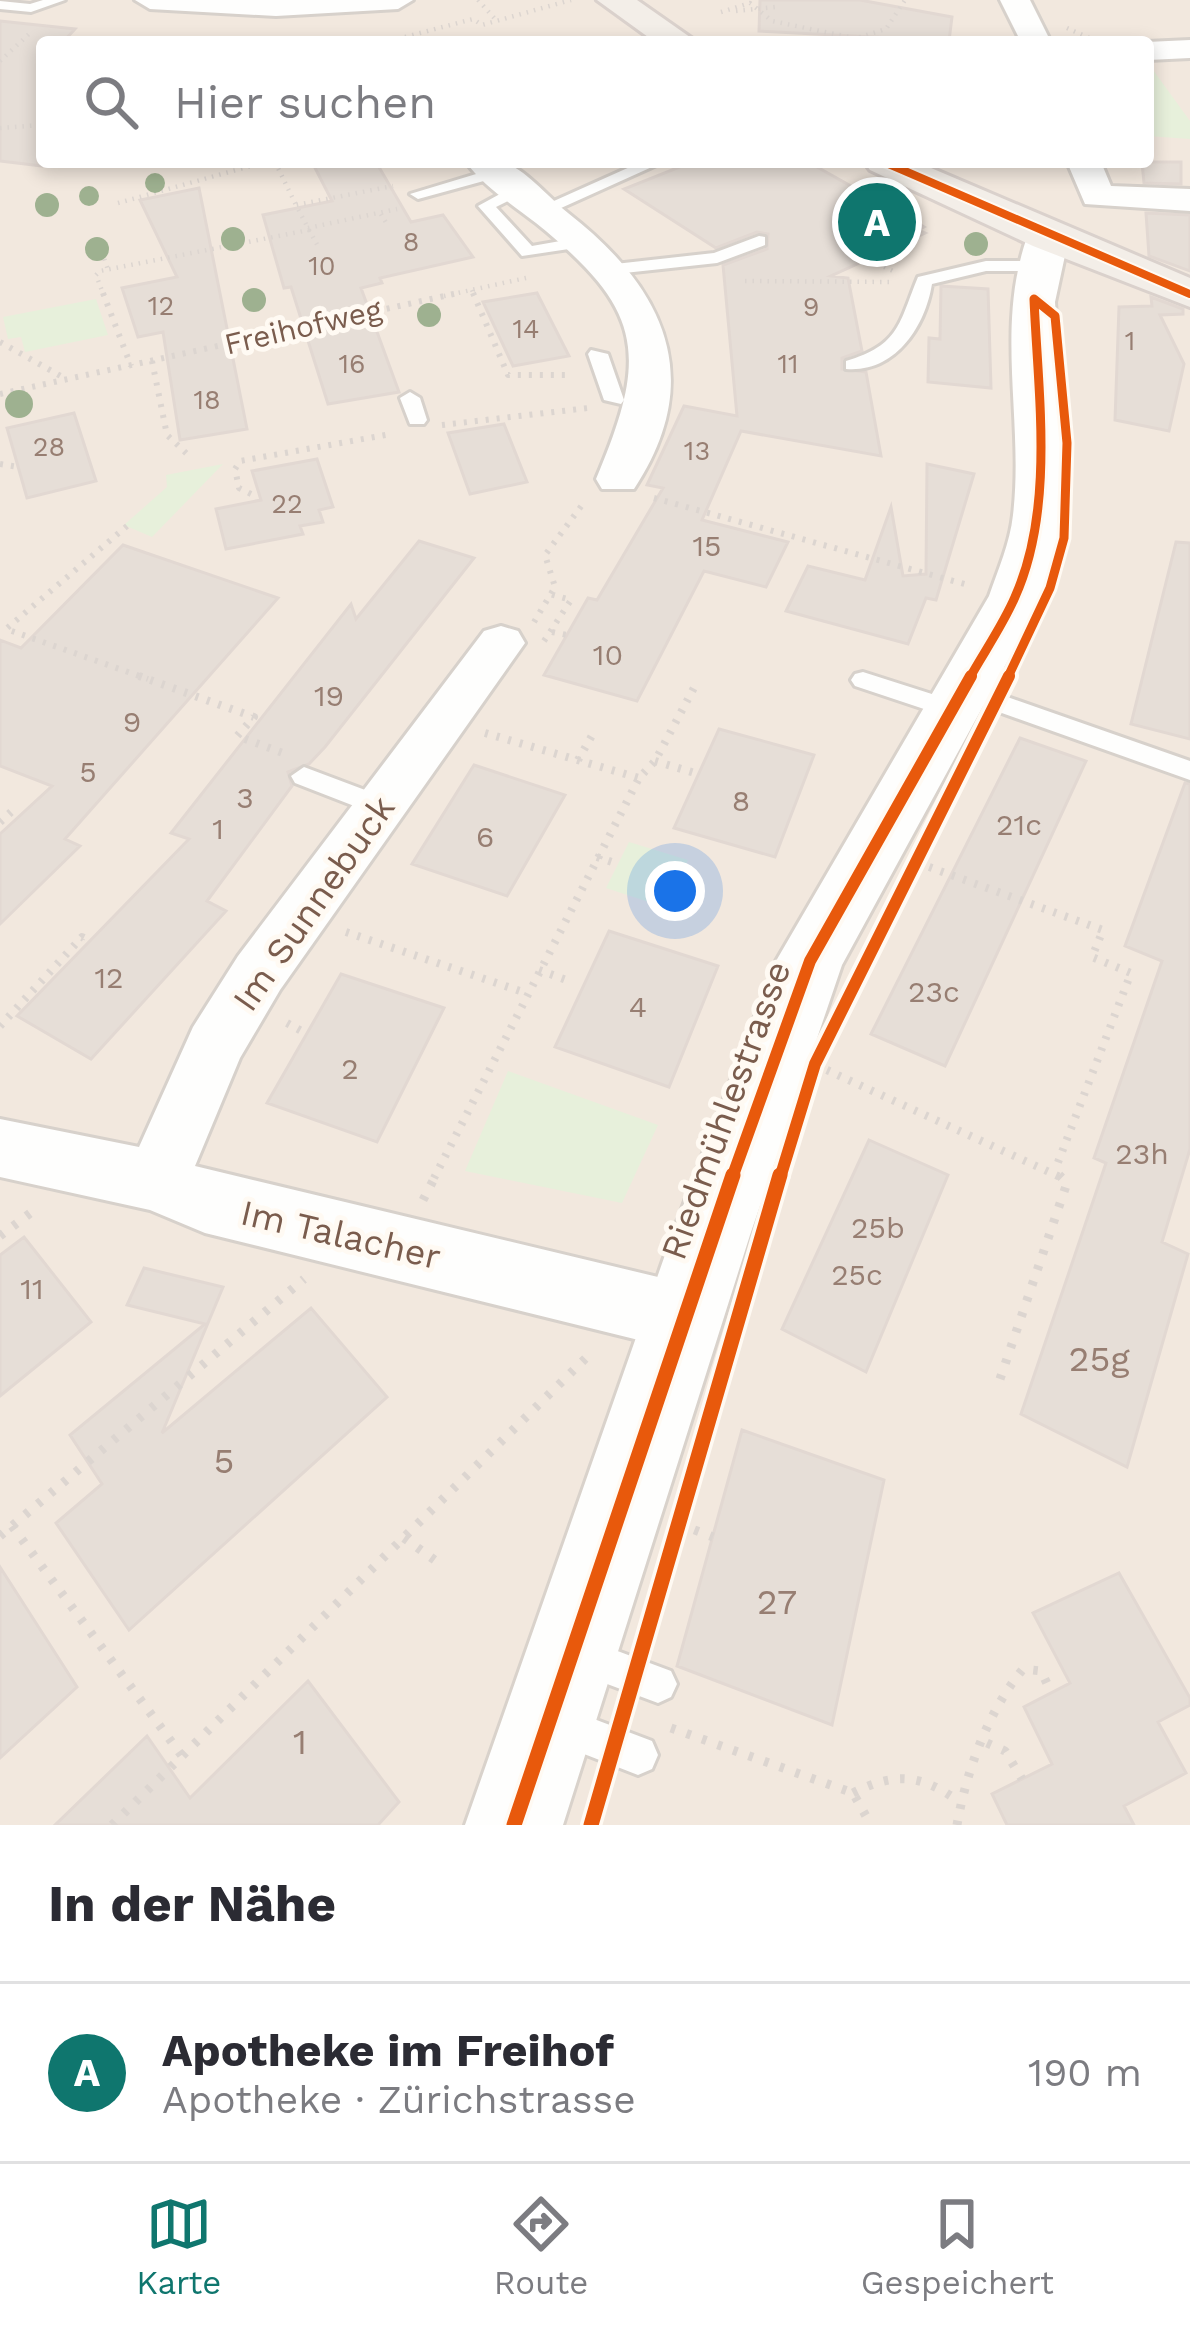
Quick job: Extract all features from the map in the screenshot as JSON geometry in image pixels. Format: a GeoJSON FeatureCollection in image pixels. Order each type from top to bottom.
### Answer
{"type":"FeatureCollection","features":[{"type":"Feature","properties":{"kind":"main road"},"geometry":{"type":"LineString","coordinates":[[614,0],[670,36]]}},
{"type":"Feature","properties":{"kind":"main road"},"geometry":{"type":"LineString","coordinates":[[895,168],[1041,251],[1190,293]]}},
{"type":"Feature","properties":{"kind":"street"},"geometry":{"type":"LineString","coordinates":[[150,0],[323,6],[398,0]]}},
{"type":"Feature","properties":{"kind":"street"},"geometry":{"type":"LineString","coordinates":[[1015,0],[1033,36]]}},
{"type":"Feature","properties":{"kind":"street"},"geometry":{"type":"LineString","coordinates":[[323,6],[328,25],[338,36]]}},
{"type":"Feature","properties":{"kind":"street"},"geometry":{"type":"LineString","coordinates":[[1154,51],[1190,49]]}},
{"type":"Feature","properties":{"kind":"street"},"geometry":{"type":"LineString","coordinates":[[1086,168],[1098,196],[1190,200]]}},
{"type":"Feature","properties":{"kind":"street"},"geometry":{"type":"LineString","coordinates":[[510,183],[612,253],[631,292],[652,363],[651,398],[618,479]]}},
{"type":"Feature","properties":{"kind":"street","name":"Riedmühlestrasse"},"geometry":{"type":"LineString","coordinates":[[514,1825],[683,1317],[810,961],[1016,596],[1039,517],[1041,251]]}},
{"type":"Feature","properties":{"kind":"street","name":"Im Sunnebuck"},"geometry":{"type":"LineString","coordinates":[[155,1181],[215,1046],[259,974],[380,806],[526,638]]}},
{"type":"Feature","properties":{"kind":"street","name":"Im Talacher"},"geometry":{"type":"LineString","coordinates":[[0,1148],[155,1181],[205,1202],[683,1317]]}},
{"type":"Feature","properties":{"kind":"lane"},"geometry":{"type":"LineString","coordinates":[[0,5],[31,8],[58,0]]}},
{"type":"Feature","properties":{"kind":"lane"},"geometry":{"type":"LineString","coordinates":[[407,196],[614,168]]}},
{"type":"Feature","properties":{"kind":"lane"},"geometry":{"type":"LineString","coordinates":[[510,183],[486,206],[528,252],[612,253],[656,262],[717,258],[759,241]]}},
{"type":"Feature","properties":{"kind":"lane"},"geometry":{"type":"LineString","coordinates":[[853,365],[882,358],[904,339],[924,281],[1041,251]]}},
{"type":"Feature","properties":{"kind":"lane"},"geometry":{"type":"LineString","coordinates":[[612,253],[656,262]]}},
{"type":"Feature","properties":{"kind":"lane"},"geometry":{"type":"LineString","coordinates":[[598,354],[614,400]]}},
{"type":"Feature","properties":{"kind":"lane"},"geometry":{"type":"LineString","coordinates":[[410,398],[417,420]]}},
{"type":"Feature","properties":{"kind":"lane"},"geometry":{"type":"LineString","coordinates":[[863,680],[956,699],[1190,771]]}},
{"type":"Feature","properties":{"kind":"lane"},"geometry":{"type":"LineString","coordinates":[[303,768],[380,806]]}},
{"type":"Feature","properties":{"kind":"lane"},"geometry":{"type":"LineString","coordinates":[[570,1653],[658,1684]]}},
{"type":"Feature","properties":{"kind":"lane"},"geometry":{"type":"LineString","coordinates":[[548,1721],[626,1737]]}},
{"type":"Feature","properties":{"kind":"path"},"geometry":{"type":"LineString","coordinates":[[478,0],[482,10],[498,22]]}},
{"type":"Feature","properties":{"kind":"path"},"geometry":{"type":"LineString","coordinates":[[524,0],[534,12]]}},
{"type":"Feature","properties":{"kind":"path"},"geometry":{"type":"LineString","coordinates":[[409,36],[473,20],[482,26],[572,0]]}},
{"type":"Feature","properties":{"kind":"path"},"geometry":{"type":"LineString","coordinates":[[858,36],[886,29],[905,0]]}},
{"type":"Feature","properties":{"kind":"path"},"geometry":{"type":"LineString","coordinates":[[721,11],[736,11],[750,3],[758,13],[790,27],[833,36]]}},
{"type":"Feature","properties":{"kind":"path"},"geometry":{"type":"LineString","coordinates":[[758,13],[776,8]]}},
{"type":"Feature","properties":{"kind":"path"},"geometry":{"type":"LineString","coordinates":[[431,19],[441,28]]}},
{"type":"Feature","properties":{"kind":"path"},"geometry":{"type":"LineString","coordinates":[[0,128],[36,125]]}},
{"type":"Feature","properties":{"kind":"path"},"geometry":{"type":"LineString","coordinates":[[118,203],[246,168]]}},
{"type":"Feature","properties":{"kind":"path"},"geometry":{"type":"LineString","coordinates":[[277,168],[319,248]]}},
{"type":"Feature","properties":{"kind":"path"},"geometry":{"type":"LineString","coordinates":[[131,366],[96,275],[381,214],[402,208],[407,196],[397,185],[296,205]]}},
{"type":"Feature","properties":{"kind":"path"},"geometry":{"type":"LineString","coordinates":[[381,214],[388,226]]}},
{"type":"Feature","properties":{"kind":"path"},"geometry":{"type":"LineString","coordinates":[[102,252],[108,270]]}},
{"type":"Feature","properties":{"kind":"path"},"geometry":{"type":"LineString","coordinates":[[743,280],[924,281]]}},
{"type":"Feature","properties":{"kind":"path"},"geometry":{"type":"LineString","coordinates":[[472,290],[508,375],[577,375],[580,383]]}},
{"type":"Feature","properties":{"kind":"path"},"geometry":{"type":"LineString","coordinates":[[112,315],[122,312]]}},
{"type":"Feature","properties":{"kind":"path"},"geometry":{"type":"LineString","coordinates":[[302,328],[308,348]]}},
{"type":"Feature","properties":{"kind":"path"},"geometry":{"type":"LineString","coordinates":[[0,342],[67,379]]}},
{"type":"Feature","properties":{"kind":"path"},"geometry":{"type":"LineString","coordinates":[[152,361],[167,435],[187,454]]}},
{"type":"Feature","properties":{"kind":"path"},"geometry":{"type":"LineString","coordinates":[[0,464],[18,467]]}},
{"type":"Feature","properties":{"kind":"path"},"geometry":{"type":"LineString","coordinates":[[526,638],[546,641],[526,636],[555,587],[545,555],[582,503],[618,479],[634,493],[819,539],[851,557],[1016,596]]}},
{"type":"Feature","properties":{"kind":"path"},"geometry":{"type":"LineString","coordinates":[[3,632],[127,526]]}},
{"type":"Feature","properties":{"kind":"path"},"geometry":{"type":"LineString","coordinates":[[526,638],[571,600],[550,594]]}},
{"type":"Feature","properties":{"kind":"path"},"geometry":{"type":"LineString","coordinates":[[3,632],[254,717],[237,736],[303,768]]}},
{"type":"Feature","properties":{"kind":"path"},"geometry":{"type":"LineString","coordinates":[[526,638],[567,635]]}},
{"type":"Feature","properties":{"kind":"path"},"geometry":{"type":"LineString","coordinates":[[414,1218],[597,857],[696,683]]}},
{"type":"Feature","properties":{"kind":"path"},"geometry":{"type":"LineString","coordinates":[[482,731],[639,778]]}},
{"type":"Feature","properties":{"kind":"path"},"geometry":{"type":"LineString","coordinates":[[578,760],[594,732]]}},
{"type":"Feature","properties":{"kind":"path"},"geometry":{"type":"LineString","coordinates":[[655,761],[698,774]]}},
{"type":"Feature","properties":{"kind":"path"},"geometry":{"type":"LineString","coordinates":[[0,822],[11,812]]}},
{"type":"Feature","properties":{"kind":"path"},"geometry":{"type":"LineString","coordinates":[[904,881],[924,842]]}},
{"type":"Feature","properties":{"kind":"path"},"geometry":{"type":"LineString","coordinates":[[597,857],[618,864]]}},
{"type":"Feature","properties":{"kind":"path"},"geometry":{"type":"LineString","coordinates":[[914,861],[1103,930],[1092,957],[1131,973],[1055,1171]]}},
{"type":"Feature","properties":{"kind":"path"},"geometry":{"type":"LineString","coordinates":[[322,924],[526,993]]}},
{"type":"Feature","properties":{"kind":"path"},"geometry":{"type":"LineString","coordinates":[[0,1026],[82,938],[90,941]]}},
{"type":"Feature","properties":{"kind":"path"},"geometry":{"type":"LineString","coordinates":[[539,970],[572,982]]}},
{"type":"Feature","properties":{"kind":"path"},"geometry":{"type":"LineString","coordinates":[[808,1084],[815,1064],[1055,1171],[1067,1184],[1000,1379]]}},
{"type":"Feature","properties":{"kind":"path"},"geometry":{"type":"LineString","coordinates":[[0,1236],[52,1196]]}},
{"type":"Feature","properties":{"kind":"path"},"geometry":{"type":"LineString","coordinates":[[0,1536],[328,1259],[338,1231]]}},
{"type":"Feature","properties":{"kind":"path"},"geometry":{"type":"LineString","coordinates":[[112,1825],[598,1346]]}},
{"type":"Feature","properties":{"kind":"path"},"geometry":{"type":"LineString","coordinates":[[673,1540],[683,1503]]}},
{"type":"Feature","properties":{"kind":"path"},"geometry":{"type":"LineString","coordinates":[[678,1524],[713,1537]]}},
{"type":"Feature","properties":{"kind":"path"},"geometry":{"type":"LineString","coordinates":[[12,1526],[182,1756]]}},
{"type":"Feature","properties":{"kind":"path"},"geometry":{"type":"LineString","coordinates":[[404,1538],[436,1562]]}},
{"type":"Feature","properties":{"kind":"path"},"geometry":{"type":"LineString","coordinates":[[959,1824],[958,1801],[987,1743],[1006,1685],[1023,1669],[1041,1671],[1051,1693]]}},
{"type":"Feature","properties":{"kind":"path"},"geometry":{"type":"LineString","coordinates":[[626,1737],[854,1793],[886,1775],[907,1772],[932,1781],[958,1801]]}},
{"type":"Feature","properties":{"kind":"path"},"geometry":{"type":"LineString","coordinates":[[987,1743],[1005,1750],[1022,1779]]}},
{"type":"Feature","properties":{"kind":"path"},"geometry":{"type":"LineString","coordinates":[[854,1793],[871,1825]]}},
{"type":"Feature","properties":{"kind":"shaded area"},"geometry":{"type":"Polygon","coordinates":[[[0,0],[1190,0],[1190,1825],[0,1825],[0,0]]]}},
{"type":"Feature","properties":{"kind":"green space"},"geometry":{"type":"Polygon","coordinates":[[[1154,71],[1190,121],[1190,139],[1154,136],[1154,71]]]}},
{"type":"Feature","properties":{"kind":"green space"},"geometry":{"type":"Polygon","coordinates":[[[96,299],[108,335],[25,352],[21,337],[8,339],[3,317],[96,299]]]}},
{"type":"Feature","properties":{"kind":"green space"},"geometry":{"type":"Polygon","coordinates":[[[223,464],[152,537],[124,525],[167,487],[166,475],[223,464]]]}},
{"type":"Feature","properties":{"kind":"green space"},"geometry":{"type":"Polygon","coordinates":[[[629,842],[688,860],[664,907],[606,888],[629,842]]]}},
{"type":"Feature","properties":{"kind":"green space"},"geometry":{"type":"Polygon","coordinates":[[[508,1071],[658,1125],[622,1203],[465,1171],[508,1071]]]}},
{"type":"Feature","properties":{"kind":"building"},"geometry":{"type":"Polygon","coordinates":[[[760,0],[860,0],[952,17],[950,36],[759,31],[760,0]]]}},
{"type":"Feature","properties":{"kind":"building"},"geometry":{"type":"Polygon","coordinates":[[[0,21],[75,29],[69,36],[36,36],[36,165],[0,161],[0,21]]]}},
{"type":"Feature","properties":{"kind":"building"},"geometry":{"type":"Polygon","coordinates":[[[1154,162],[1181,162],[1181,184],[1144,183],[1143,168],[1154,168],[1154,162]]]}},
{"type":"Feature","properties":{"kind":"building"},"geometry":{"type":"Polygon","coordinates":[[[315,168],[380,168],[411,222],[443,215],[473,257],[380,278],[382,283],[361,288],[399,392],[328,404],[291,287],[284,288],[263,215],[332,201],[315,168]]]}},
{"type":"Feature","properties":{"kind":"building"},"geometry":{"type":"Polygon","coordinates":[[[677,168],[819,168],[924,227],[918,230],[925,233],[831,276],[848,278],[862,351],[842,358],[842,369],[866,372],[881,456],[741,431],[702,520],[788,542],[766,587],[704,571],[637,701],[544,675],[588,598],[597,600],[663,488],[647,485],[684,406],[737,416],[723,265],[767,249],[768,234],[757,232],[716,248],[624,189],[677,168]]]}},
{"type":"Feature","properties":{"kind":"building"},"geometry":{"type":"Polygon","coordinates":[[[199,188],[247,429],[180,440],[163,332],[138,337],[122,288],[177,277],[140,200],[199,188]]]}},
{"type":"Feature","properties":{"kind":"building"},"geometry":{"type":"Polygon","coordinates":[[[1146,213],[1190,215],[1190,271],[1149,256],[1146,213]]]}},
{"type":"Feature","properties":{"kind":"building"},"geometry":{"type":"Polygon","coordinates":[[[941,286],[988,289],[991,388],[928,382],[929,338],[940,339],[941,286]]]}},
{"type":"Feature","properties":{"kind":"building"},"geometry":{"type":"Polygon","coordinates":[[[537,293],[569,356],[513,366],[483,302],[537,293]]]}},
{"type":"Feature","properties":{"kind":"building"},"geometry":{"type":"Polygon","coordinates":[[[1151,297],[1183,309],[1183,314],[1160,315],[1184,364],[1169,431],[1115,420],[1119,307],[1152,306],[1151,297]]]}},
{"type":"Feature","properties":{"kind":"building"},"geometry":{"type":"Polygon","coordinates":[[[74,413],[96,481],[27,498],[7,428],[74,413]]]}},
{"type":"Feature","properties":{"kind":"building"},"geometry":{"type":"Polygon","coordinates":[[[504,424],[527,482],[470,494],[448,433],[504,424]]]}},
{"type":"Feature","properties":{"kind":"building"},"geometry":{"type":"Polygon","coordinates":[[[317,459],[333,507],[319,510],[323,522],[300,526],[303,534],[226,549],[216,509],[261,500],[252,471],[317,459]]]}},
{"type":"Feature","properties":{"kind":"building"},"geometry":{"type":"Polygon","coordinates":[[[927,464],[974,474],[936,600],[926,598],[908,644],[786,611],[808,566],[865,580],[891,507],[903,576],[926,574],[927,464]]]}},
{"type":"Feature","properties":{"kind":"building"},"geometry":{"type":"Polygon","coordinates":[[[419,541],[474,558],[325,747],[309,764],[288,772],[292,786],[207,901],[226,911],[91,1059],[17,1016],[189,839],[171,833],[351,604],[356,619],[419,541]]]}},
{"type":"Feature","properties":{"kind":"building"},"geometry":{"type":"Polygon","coordinates":[[[1176,542],[1190,543],[1190,739],[1131,724],[1176,542]]]}},
{"type":"Feature","properties":{"kind":"building"},"geometry":{"type":"Polygon","coordinates":[[[123,545],[278,598],[65,839],[80,846],[0,924],[0,834],[52,786],[0,766],[0,640],[21,648],[123,545]]]}},
{"type":"Feature","properties":{"kind":"building"},"geometry":{"type":"Polygon","coordinates":[[[719,729],[814,755],[775,857],[674,828],[719,729]]]}},
{"type":"Feature","properties":{"kind":"building"},"geometry":{"type":"Polygon","coordinates":[[[1020,738],[1086,761],[945,1066],[871,1034],[1020,738]]]}},
{"type":"Feature","properties":{"kind":"building"},"geometry":{"type":"Polygon","coordinates":[[[474,765],[565,795],[507,896],[412,864],[474,765]]]}},
{"type":"Feature","properties":{"kind":"building"},"geometry":{"type":"Polygon","coordinates":[[[1185,783],[1190,784],[1190,1149],[1162,1242],[1188,1254],[1127,1467],[1021,1414],[1106,1163],[1094,1158],[1162,961],[1125,946],[1185,783]]]}},
{"type":"Feature","properties":{"kind":"building"},"geometry":{"type":"Polygon","coordinates":[[[609,931],[718,966],[669,1087],[555,1047],[609,931]]]}},
{"type":"Feature","properties":{"kind":"building"},"geometry":{"type":"Polygon","coordinates":[[[341,974],[444,1008],[377,1142],[267,1103],[341,974]]]}},
{"type":"Feature","properties":{"kind":"building"},"geometry":{"type":"Polygon","coordinates":[[[869,1140],[948,1175],[866,1372],[782,1329],[869,1140]]]}},
{"type":"Feature","properties":{"kind":"building"},"geometry":{"type":"Polygon","coordinates":[[[24,1237],[91,1322],[0,1396],[0,1255],[24,1237]]]}},
{"type":"Feature","properties":{"kind":"building"},"geometry":{"type":"Polygon","coordinates":[[[144,1268],[223,1287],[162,1433],[311,1308],[387,1397],[129,1630],[56,1523],[102,1484],[70,1435],[205,1324],[127,1305],[144,1268]]]}},
{"type":"Feature","properties":{"kind":"building"},"geometry":{"type":"Polygon","coordinates":[[[742,1430],[884,1480],[832,1725],[677,1666],[742,1430]]]}},
{"type":"Feature","properties":{"kind":"building"},"geometry":{"type":"Polygon","coordinates":[[[0,1567],[77,1687],[0,1758],[0,1567]]]}},
{"type":"Feature","properties":{"kind":"building"},"geometry":{"type":"Polygon","coordinates":[[[1119,1573],[1190,1698],[1190,1705],[1158,1722],[1186,1773],[1124,1806],[1134,1825],[1007,1825],[992,1794],[1052,1764],[1024,1707],[1070,1683],[1033,1613],[1119,1573]]]}},
{"type":"Feature","properties":{"kind":"building"},"geometry":{"type":"Polygon","coordinates":[[[308,1681],[399,1802],[378,1825],[55,1825],[147,1736],[190,1798],[308,1681]]]}},
{"type":"Feature","properties":{"kind":"cycle path"},"geometry":{"type":"LineString","coordinates":[[897,168],[1048,237],[1190,294]]}},
{"type":"Feature","properties":{"kind":"cycle path"},"geometry":{"type":"LineString","coordinates":[[514,1825],[711,1235],[810,961],[1016,596],[1027,560],[1038,486],[1034,299]]}},
{"type":"Feature","properties":{"kind":"cycle path"},"geometry":{"type":"LineString","coordinates":[[591,1825],[723,1359],[815,1064],[989,722],[1057,568],[1067,507],[1064,410],[1055,316],[1034,299]]}},
{"type":"Feature","properties":{"kind":"place","name":"Apotheke im Freihof"},"geometry":{"type":"Point","coordinates":[877,222]}}]}
